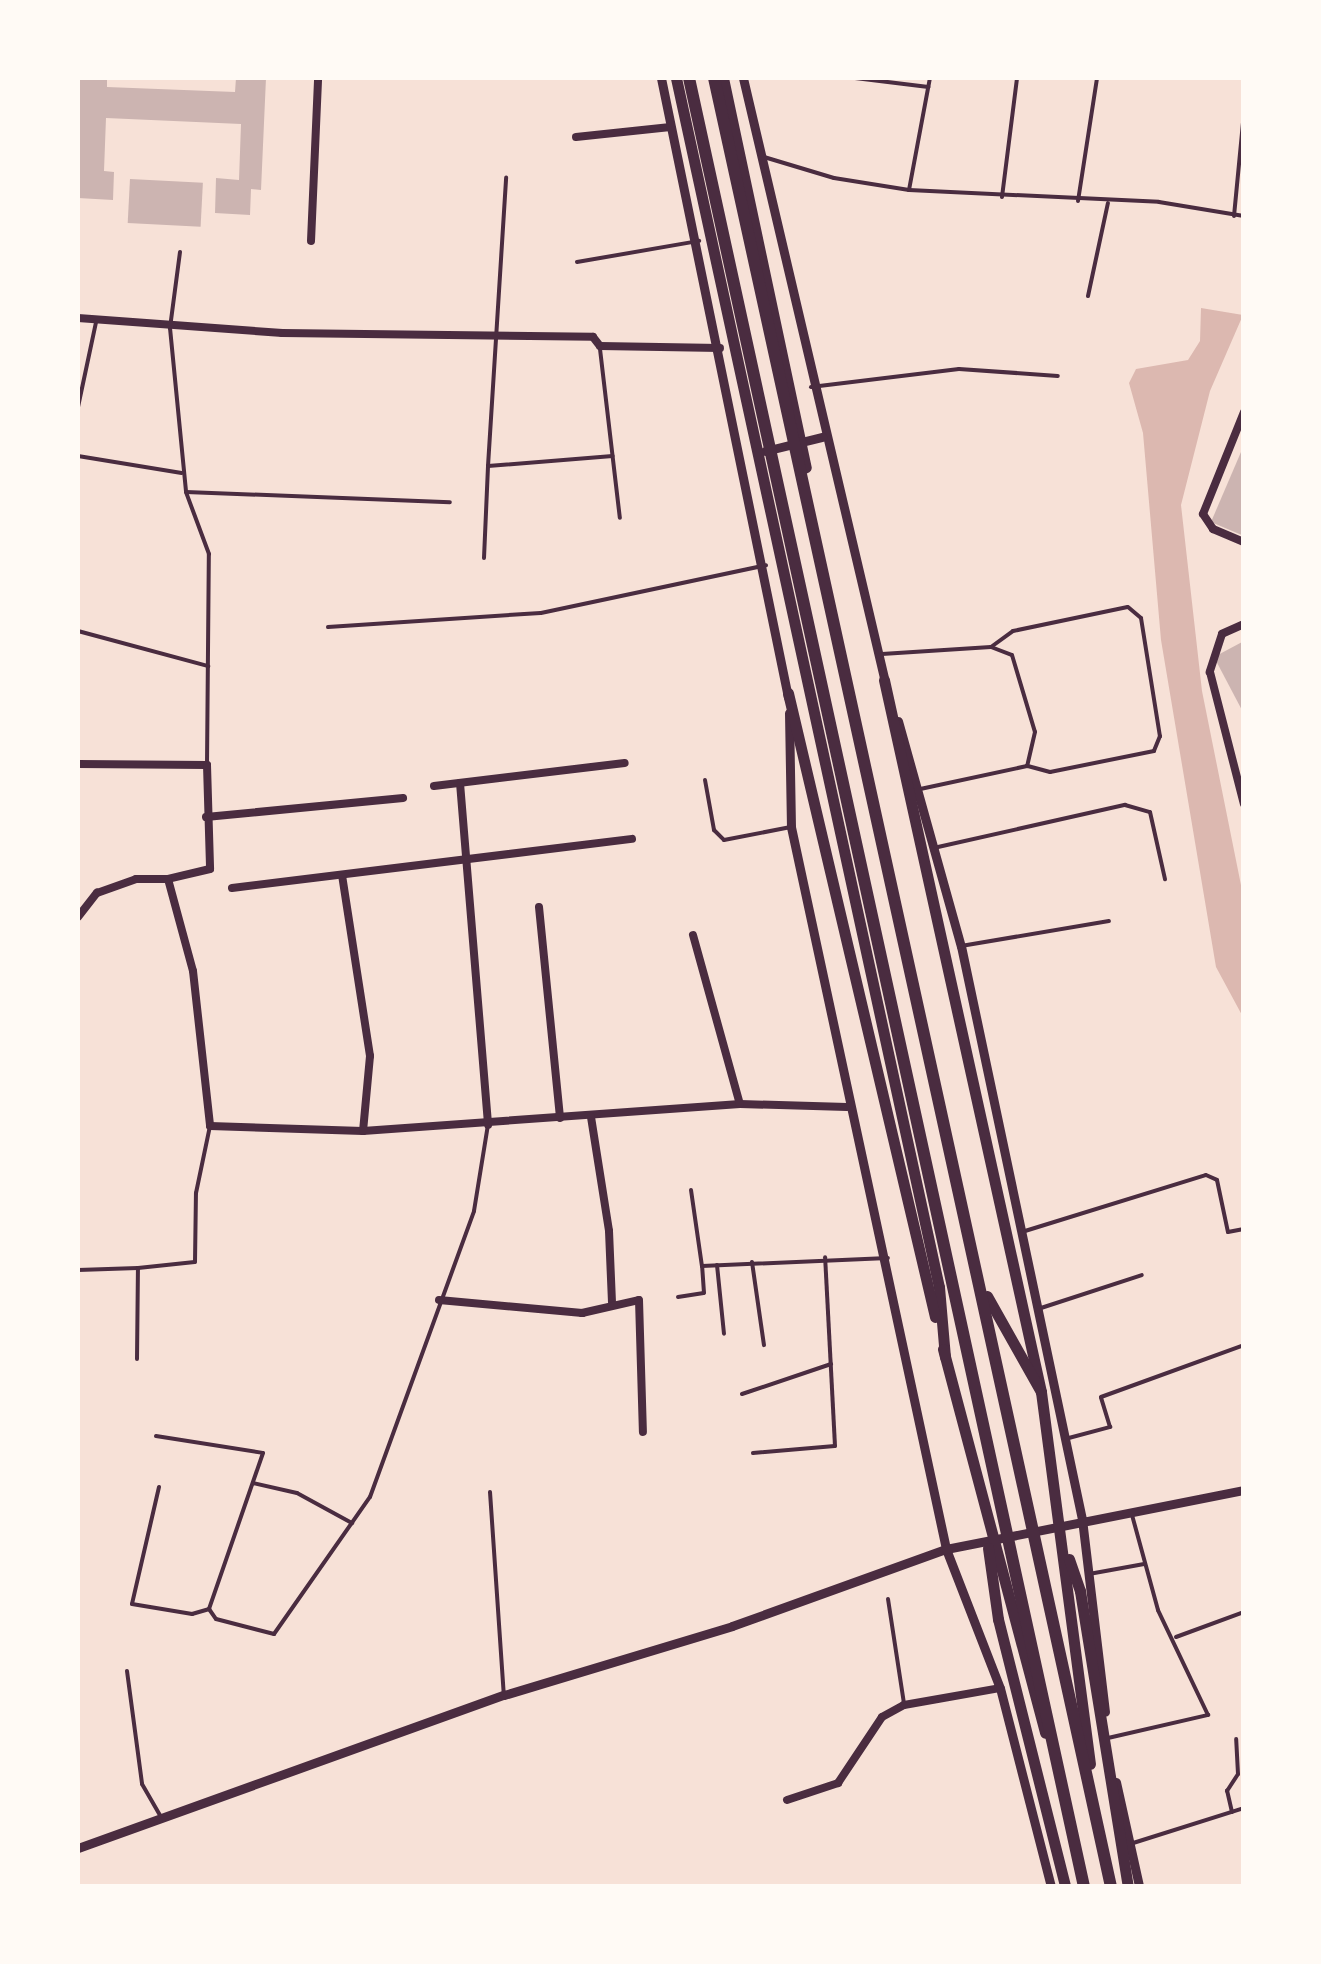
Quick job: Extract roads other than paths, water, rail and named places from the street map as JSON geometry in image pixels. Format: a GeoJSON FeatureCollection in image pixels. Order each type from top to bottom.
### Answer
{"type":"FeatureCollection","features":[{"type":"Feature","properties":{"kind":"highway"},"geometry":{"type":"LineString","coordinates":[[688,78],[1084,1886]]}},
{"type":"Feature","properties":{"kind":"highway"},"geometry":{"type":"LineString","coordinates":[[714,78],[1111,1886]]}},
{"type":"Feature","properties":{"kind":"main road"},"geometry":{"type":"LineString","coordinates":[[676,78],[928,1234],[945,1357]]}},
{"type":"Feature","properties":{"kind":"main road"},"geometry":{"type":"LineString","coordinates":[[723,78],[988,1303],[1041,1392]]}},
{"type":"Feature","properties":{"kind":"main road"},"geometry":{"type":"LineString","coordinates":[[884,680],[1041,1392],[1098,1827]]}},
{"type":"Feature","properties":{"kind":"main road"},"geometry":{"type":"LineString","coordinates":[[788,693],[945,1357],[1072,1834]]}},
{"type":"Feature","properties":{"kind":"main road"},"geometry":{"type":"LineString","coordinates":[[980,1494],[998,1619],[1065,1886]]}},
{"type":"Feature","properties":{"kind":"main road"},"geometry":{"type":"LineString","coordinates":[[1059,1532],[1080,1592],[1128,1886]]}},
{"type":"Feature","properties":{"kind":"street"},"geometry":{"type":"LineString","coordinates":[[310,241],[318,78]]}},
{"type":"Feature","properties":{"kind":"street"},"geometry":{"type":"LineString","coordinates":[[660,78],[699,241],[766,565],[788,693],[791,827],[848,1106],[888,1258],[946,1549],[1000,1688],[1051,1886]]}},
{"type":"Feature","properties":{"kind":"street"},"geometry":{"type":"LineString","coordinates":[[742,78],[822,437],[876,654],[921,789],[961,946],[1082,1519],[1108,1738],[1140,1886]]}},
{"type":"Feature","properties":{"kind":"street"},"geometry":{"type":"LineString","coordinates":[[576,137],[670,127]]}},
{"type":"Feature","properties":{"kind":"street"},"geometry":{"type":"LineString","coordinates":[[78,318],[170,328],[594,337],[600,346],[720,348]]}},
{"type":"Feature","properties":{"kind":"street"},"geometry":{"type":"LineString","coordinates":[[1244,412],[1202,514],[1213,529],[1244,542]]}},
{"type":"Feature","properties":{"kind":"street"},"geometry":{"type":"LineString","coordinates":[[743,456],[822,437]]}},
{"type":"Feature","properties":{"kind":"street"},"geometry":{"type":"LineString","coordinates":[[1244,624],[1222,634],[1210,672],[1244,804]]}},
{"type":"Feature","properties":{"kind":"street"},"geometry":{"type":"LineString","coordinates":[[434,786],[625,763]]}},
{"type":"Feature","properties":{"kind":"street"},"geometry":{"type":"LineString","coordinates":[[78,764],[207,764],[210,869],[168,879],[136,879],[97,893],[78,918]]}},
{"type":"Feature","properties":{"kind":"street"},"geometry":{"type":"LineString","coordinates":[[460,783],[488,1125]]}},
{"type":"Feature","properties":{"kind":"street"},"geometry":{"type":"LineString","coordinates":[[206,817],[404,798]]}},
{"type":"Feature","properties":{"kind":"street"},"geometry":{"type":"LineString","coordinates":[[232,888],[632,839]]}},
{"type":"Feature","properties":{"kind":"street"},"geometry":{"type":"LineString","coordinates":[[342,875],[370,1056],[363,1131]]}},
{"type":"Feature","properties":{"kind":"street"},"geometry":{"type":"LineString","coordinates":[[168,879],[192,972],[210,1126],[363,1131],[591,1118],[740,1104],[848,1106]]}},
{"type":"Feature","properties":{"kind":"street"},"geometry":{"type":"LineString","coordinates":[[538,907],[560,1118]]}},
{"type":"Feature","properties":{"kind":"street"},"geometry":{"type":"LineString","coordinates":[[694,934],[740,1104]]}},
{"type":"Feature","properties":{"kind":"street"},"geometry":{"type":"LineString","coordinates":[[591,1118],[609,1231],[612,1302]]}},
{"type":"Feature","properties":{"kind":"street"},"geometry":{"type":"LineString","coordinates":[[440,1300],[582,1313],[612,1302],[639,1300],[643,1432]]}},
{"type":"Feature","properties":{"kind":"street"},"geometry":{"type":"LineString","coordinates":[[78,1848],[164,1821],[504,1695],[732,1626],[946,1549],[1082,1519],[1244,1490]]}},
{"type":"Feature","properties":{"kind":"street"},"geometry":{"type":"LineString","coordinates":[[787,1800],[838,1782],[877,1720],[904,1705],[1000,1688]]}},
{"type":"Feature","properties":{"kind":"lane"},"geometry":{"type":"LineString","coordinates":[[855,78],[928,87]]}},
{"type":"Feature","properties":{"kind":"lane"},"geometry":{"type":"LineString","coordinates":[[909,190],[930,78]]}},
{"type":"Feature","properties":{"kind":"lane"},"geometry":{"type":"LineString","coordinates":[[1002,197],[1017,78]]}},
{"type":"Feature","properties":{"kind":"lane"},"geometry":{"type":"LineString","coordinates":[[1077,202],[1098,78]]}},
{"type":"Feature","properties":{"kind":"lane"},"geometry":{"type":"LineString","coordinates":[[1234,216],[1244,112]]}},
{"type":"Feature","properties":{"kind":"lane"},"geometry":{"type":"LineString","coordinates":[[759,156],[834,178],[909,190],[1077,202],[1159,202],[1244,216]]}},
{"type":"Feature","properties":{"kind":"lane"},"geometry":{"type":"LineString","coordinates":[[484,558],[506,178]]}},
{"type":"Feature","properties":{"kind":"lane"},"geometry":{"type":"LineString","coordinates":[[1088,296],[1108,203]]}},
{"type":"Feature","properties":{"kind":"lane"},"geometry":{"type":"LineString","coordinates":[[577,262],[699,241]]}},
{"type":"Feature","properties":{"kind":"lane"},"geometry":{"type":"LineString","coordinates":[[180,252],[170,328],[182,473],[208,554],[207,764]]}},
{"type":"Feature","properties":{"kind":"lane"},"geometry":{"type":"LineString","coordinates":[[78,407],[96,322]]}},
{"type":"Feature","properties":{"kind":"lane"},"geometry":{"type":"LineString","coordinates":[[600,346],[620,518]]}},
{"type":"Feature","properties":{"kind":"lane"},"geometry":{"type":"LineString","coordinates":[[811,387],[959,368],[1058,376]]}},
{"type":"Feature","properties":{"kind":"lane"},"geometry":{"type":"LineString","coordinates":[[78,456],[182,473]]}},
{"type":"Feature","properties":{"kind":"lane"},"geometry":{"type":"LineString","coordinates":[[488,466],[612,456]]}},
{"type":"Feature","properties":{"kind":"lane"},"geometry":{"type":"LineString","coordinates":[[186,492],[450,502]]}},
{"type":"Feature","properties":{"kind":"lane"},"geometry":{"type":"LineString","coordinates":[[328,628],[541,613],[766,565]]}},
{"type":"Feature","properties":{"kind":"lane"},"geometry":{"type":"LineString","coordinates":[[921,789],[1027,766],[1050,772],[1154,751],[1160,736],[1142,618],[1128,607],[1014,631],[990,647]]}},
{"type":"Feature","properties":{"kind":"lane"},"geometry":{"type":"LineString","coordinates":[[78,632],[208,666]]}},
{"type":"Feature","properties":{"kind":"lane"},"geometry":{"type":"LineString","coordinates":[[876,654],[990,647],[1012,655],[1036,732],[1027,766]]}},
{"type":"Feature","properties":{"kind":"lane"},"geometry":{"type":"LineString","coordinates":[[705,780],[714,830],[724,840],[791,827]]}},
{"type":"Feature","properties":{"kind":"lane"},"geometry":{"type":"LineString","coordinates":[[938,848],[1125,805],[1150,812],[1165,880]]}},
{"type":"Feature","properties":{"kind":"lane"},"geometry":{"type":"LineString","coordinates":[[961,946],[1109,921]]}},
{"type":"Feature","properties":{"kind":"lane"},"geometry":{"type":"LineString","coordinates":[[208,1609],[216,1619],[274,1634],[370,1497],[474,1211],[488,1125]]}},
{"type":"Feature","properties":{"kind":"lane"},"geometry":{"type":"LineString","coordinates":[[78,1270],[194,1262],[196,1193],[210,1126]]}},
{"type":"Feature","properties":{"kind":"lane"},"geometry":{"type":"LineString","coordinates":[[1020,1233],[1206,1175],[1217,1180],[1228,1232],[1244,1230]]}},
{"type":"Feature","properties":{"kind":"lane"},"geometry":{"type":"LineString","coordinates":[[678,1298],[704,1294],[691,1190]]}},
{"type":"Feature","properties":{"kind":"lane"},"geometry":{"type":"LineString","coordinates":[[702,1266],[825,1257],[888,1258]]}},
{"type":"Feature","properties":{"kind":"lane"},"geometry":{"type":"LineString","coordinates":[[754,1453],[836,1446],[825,1257]]}},
{"type":"Feature","properties":{"kind":"lane"},"geometry":{"type":"LineString","coordinates":[[752,1262],[764,1345]]}},
{"type":"Feature","properties":{"kind":"lane"},"geometry":{"type":"LineString","coordinates":[[717,1265],[724,1334]]}},
{"type":"Feature","properties":{"kind":"lane"},"geometry":{"type":"LineString","coordinates":[[137,1359],[138,1268]]}},
{"type":"Feature","properties":{"kind":"lane"},"geometry":{"type":"LineString","coordinates":[[1037,1310],[1142,1274]]}},
{"type":"Feature","properties":{"kind":"lane"},"geometry":{"type":"LineString","coordinates":[[1064,1439],[1110,1427],[1101,1396],[1244,1345]]}},
{"type":"Feature","properties":{"kind":"lane"},"geometry":{"type":"LineString","coordinates":[[742,1394],[831,1364]]}},
{"type":"Feature","properties":{"kind":"lane"},"geometry":{"type":"LineString","coordinates":[[156,1436],[263,1452],[208,1609]]}},
{"type":"Feature","properties":{"kind":"lane"},"geometry":{"type":"LineString","coordinates":[[253,1482],[297,1493],[352,1523]]}},
{"type":"Feature","properties":{"kind":"lane"},"geometry":{"type":"LineString","coordinates":[[159,1487],[132,1604],[192,1614],[208,1609]]}},
{"type":"Feature","properties":{"kind":"lane"},"geometry":{"type":"LineString","coordinates":[[490,1492],[504,1695]]}},
{"type":"Feature","properties":{"kind":"lane"},"geometry":{"type":"LineString","coordinates":[[1108,1738],[1208,1715],[1176,1637],[1158,1610],[1131,1511]]}},
{"type":"Feature","properties":{"kind":"lane"},"geometry":{"type":"LineString","coordinates":[[1089,1574],[1144,1564]]}},
{"type":"Feature","properties":{"kind":"lane"},"geometry":{"type":"LineString","coordinates":[[888,1599],[904,1705]]}},
{"type":"Feature","properties":{"kind":"lane"},"geometry":{"type":"LineString","coordinates":[[1176,1637],[1244,1612]]}},
{"type":"Feature","properties":{"kind":"lane"},"geometry":{"type":"LineString","coordinates":[[127,1670],[142,1784],[164,1821]]}},
{"type":"Feature","properties":{"kind":"lane"},"geometry":{"type":"LineString","coordinates":[[1232,1812],[1227,1790],[1238,1774],[1236,1739]]}},
{"type":"Feature","properties":{"kind":"lane"},"geometry":{"type":"LineString","coordinates":[[1130,1844],[1244,1808]]}}]}
